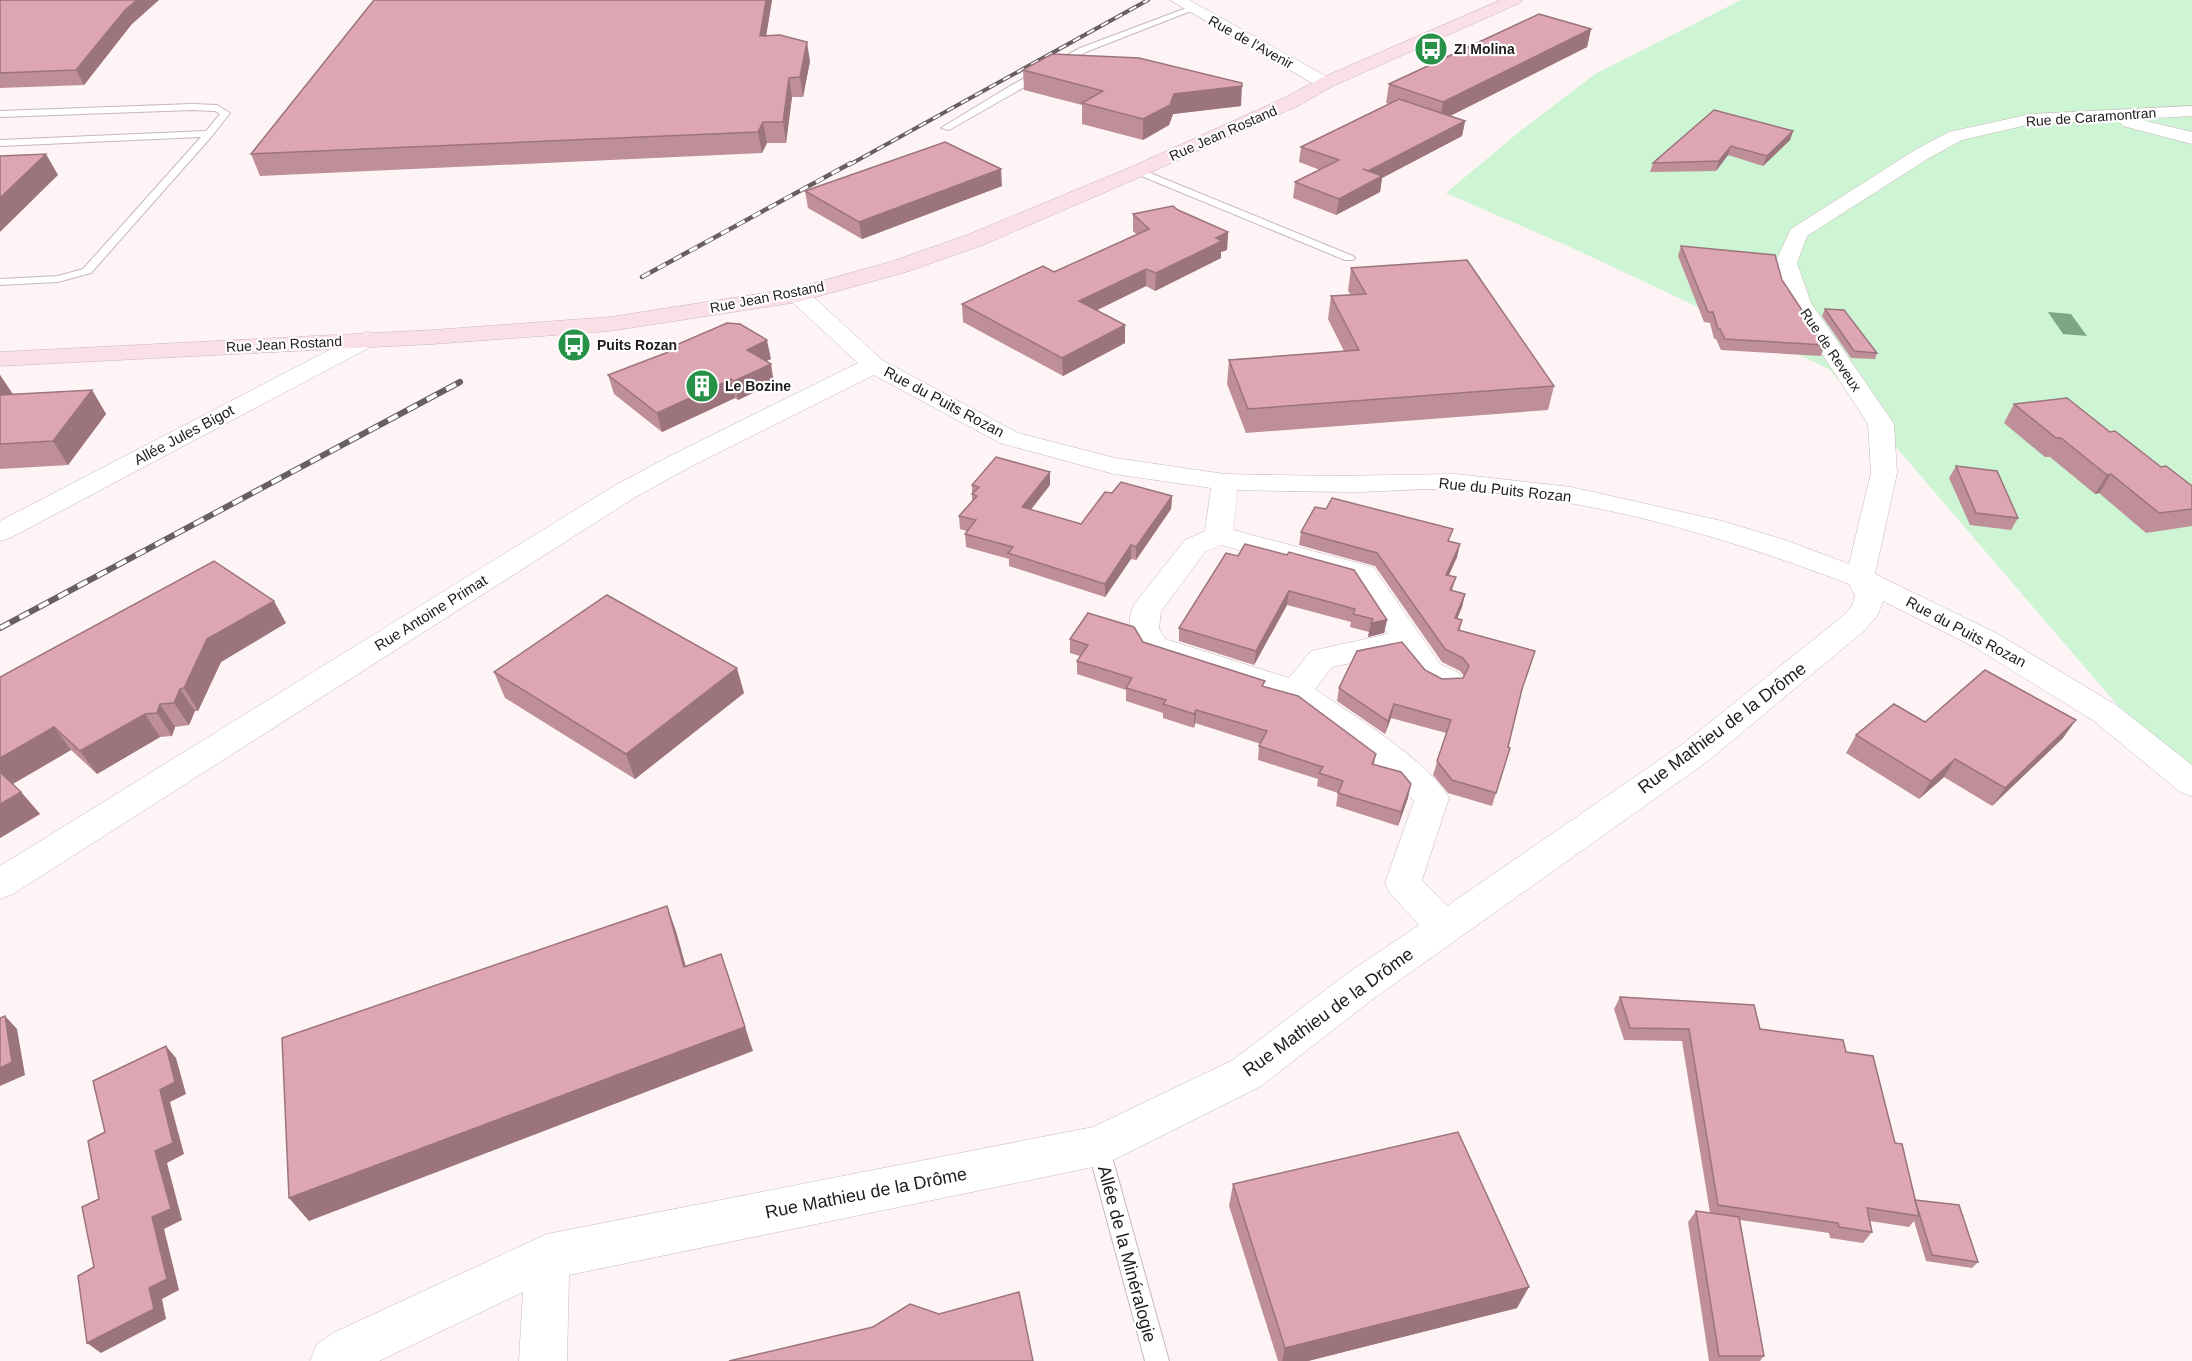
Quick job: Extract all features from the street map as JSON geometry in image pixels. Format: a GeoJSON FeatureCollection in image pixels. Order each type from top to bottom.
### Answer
{"type":"FeatureCollection","features":[{"type":"Feature","properties":{"kind":"main road","name":"Rue Jean Rostand"},"geometry":{"type":"LineString","coordinates":[[0,358],[610,324],[798,295],[898,267],[975,240],[1138,171],[1291,102],[1325,83],[1514,0]]}},
{"type":"Feature","properties":{"kind":"street","name":"Rue de l'Avenir"},"geometry":{"type":"LineString","coordinates":[[1185,4],[1325,83]]}},
{"type":"Feature","properties":{"kind":"street","name":"Rue de Caramontran"},"geometry":{"type":"LineString","coordinates":[[1956,136],[2031,119],[2192,111]]}},
{"type":"Feature","properties":{"kind":"street"},"geometry":{"type":"LineString","coordinates":[[2110,114],[2147,128],[2192,138]]}},
{"type":"Feature","properties":{"kind":"street","name":"Rue de Reveux"},"geometry":{"type":"LineString","coordinates":[[1860,578],[1884,473],[1881,424],[1800,303],[1786,263],[1798,233],[1922,154],[1956,136]]}},
{"type":"Feature","properties":{"kind":"street","name":"Rue du Puits Rozan"},"geometry":{"type":"LineString","coordinates":[[798,295],[874,365],[1009,438],[1114,466],[1225,482],[1330,484],[1456,482],[1571,495],[1712,526],[1775,546],[1860,578],[1935,613],[2042,673],[2105,714],[2192,783]]}},
{"type":"Feature","properties":{"kind":"street","name":"Allée Jules Bigot"},"geometry":{"type":"LineString","coordinates":[[0,532],[368,339]]}},
{"type":"Feature","properties":{"kind":"street","name":"Rue Antoine Primat"},"geometry":{"type":"LineString","coordinates":[[0,884],[624,492],[679,462],[874,365]]}},
{"type":"Feature","properties":{"kind":"street"},"geometry":{"type":"LineString","coordinates":[[1218,535],[1225,482]]}},
{"type":"Feature","properties":{"kind":"street"},"geometry":{"type":"LineString","coordinates":[[1444,928],[1403,883],[1432,798],[1410,774],[1296,691],[1173,654],[1154,646],[1144,629],[1146,610],[1194,546],[1218,535],[1363,574],[1429,672],[1448,681]]}},
{"type":"Feature","properties":{"kind":"street","name":"Rue Mathieu de la Drôme"},"geometry":{"type":"LineString","coordinates":[[333,1361],[352,1349],[546,1257],[1098,1146],[1247,1073],[1359,987],[1696,752],[1828,646],[1866,609],[1870,597],[1860,578]]}},
{"type":"Feature","properties":{"kind":"street"},"geometry":{"type":"LineString","coordinates":[[1296,691],[1322,658],[1408,641]]}},
{"type":"Feature","properties":{"kind":"street"},"geometry":{"type":"LineString","coordinates":[[543,1361],[546,1257]]}},
{"type":"Feature","properties":{"kind":"lane"},"geometry":{"type":"LineString","coordinates":[[946,128],[1023,82],[1083,50],[1185,4]]}},
{"type":"Feature","properties":{"kind":"lane"},"geometry":{"type":"LineString","coordinates":[[1118,36],[1129,40]]}},
{"type":"Feature","properties":{"kind":"lane"},"geometry":{"type":"LineString","coordinates":[[0,114],[192,107],[217,108],[225,112],[87,271],[58,279],[0,282]]}},
{"type":"Feature","properties":{"kind":"lane"},"geometry":{"type":"LineString","coordinates":[[0,143],[208,134]]}},
{"type":"Feature","properties":{"kind":"lane"},"geometry":{"type":"LineString","coordinates":[[1138,171],[1349,258]]}},
{"type":"Feature","properties":{"kind":"lane","name":"Allée de la Minéralogie"},"geometry":{"type":"LineString","coordinates":[[1098,1146],[1157,1361]]}},
{"type":"Feature","properties":{"kind":"shaded area"},"geometry":{"type":"Polygon","coordinates":[[[1741,0],[2192,0],[2192,792],[1829,369],[1579,251],[1446,193],[1519,132],[1595,74],[1741,0]]]}},
{"type":"Feature","properties":{"kind":"shaded area"},"geometry":{"type":"Polygon","coordinates":[[[2048,312],[2071,314],[2087,336],[2063,334],[2048,312]]]}},
{"type":"Feature","properties":{"kind":"building"},"geometry":{"type":"Polygon","coordinates":[[[0,0],[137,0],[125,10],[76,70],[0,73],[0,0]]]}},
{"type":"Feature","properties":{"kind":"building"},"geometry":{"type":"Polygon","coordinates":[[[374,0],[766,0],[760,36],[780,35],[807,42],[800,77],[789,78],[783,122],[763,122],[758,132],[251,154],[374,0]]]}},
{"type":"Feature","properties":{"kind":"building"},"geometry":{"type":"Polygon","coordinates":[[[1539,14],[1591,29],[1443,102],[1389,84],[1539,14]]]}},
{"type":"Feature","properties":{"kind":"building"},"geometry":{"type":"Polygon","coordinates":[[[1052,54],[1139,58],[1242,83],[1242,86],[1174,94],[1170,105],[1143,119],[1082,103],[1103,91],[1023,70],[1052,54]]]}},
{"type":"Feature","properties":{"kind":"building"},"geometry":{"type":"Polygon","coordinates":[[[1399,99],[1465,121],[1368,171],[1382,176],[1339,199],[1295,182],[1339,160],[1301,147],[1399,99]]]}},
{"type":"Feature","properties":{"kind":"building"},"geometry":{"type":"Polygon","coordinates":[[[1714,110],[1793,131],[1767,156],[1731,146],[1719,161],[1653,163],[1714,110]]]}},
{"type":"Feature","properties":{"kind":"building"},"geometry":{"type":"Polygon","coordinates":[[[945,142],[1001,169],[859,222],[805,191],[945,142]]]}},
{"type":"Feature","properties":{"kind":"building"},"geometry":{"type":"Polygon","coordinates":[[[46,154],[0,198],[0,156],[46,154]]]}},
{"type":"Feature","properties":{"kind":"building"},"geometry":{"type":"Polygon","coordinates":[[[1173,206],[1228,232],[1216,238],[1222,241],[1156,273],[1146,269],[1079,301],[1125,325],[1062,358],[962,304],[1043,266],[1054,272],[1149,229],[1133,214],[1173,206]]]}},
{"type":"Feature","properties":{"kind":"building"},"geometry":{"type":"Polygon","coordinates":[[[1681,246],[1775,255],[1782,280],[1825,345],[1725,339],[1718,329],[1713,312],[1708,312],[1681,246]]]}},
{"type":"Feature","properties":{"kind":"building"},"geometry":{"type":"Polygon","coordinates":[[[1467,260],[1554,386],[1248,409],[1229,360],[1359,350],[1331,296],[1366,294],[1351,268],[1467,260]]]}},
{"type":"Feature","properties":{"kind":"building"},"geometry":{"type":"Polygon","coordinates":[[[1825,309],[1844,310],[1877,353],[1854,351],[1825,309]]]}},
{"type":"Feature","properties":{"kind":"building"},"geometry":{"type":"Polygon","coordinates":[[[727,323],[740,324],[767,340],[747,350],[771,364],[734,381],[731,379],[657,413],[608,375],[679,348],[676,345],[727,323]]]}},
{"type":"Feature","properties":{"kind":"building"},"geometry":{"type":"Polygon","coordinates":[[[92,390],[53,441],[0,444],[0,395],[92,390]]]}},
{"type":"Feature","properties":{"kind":"building"},"geometry":{"type":"Polygon","coordinates":[[[2067,398],[2110,432],[2115,431],[2161,467],[2166,466],[2192,486],[2192,509],[2159,513],[2111,474],[2107,475],[2014,404],[2067,398]]]}},
{"type":"Feature","properties":{"kind":"building"},"geometry":{"type":"Polygon","coordinates":[[[996,457],[1050,472],[1022,507],[1081,524],[1105,492],[1112,493],[1121,482],[1172,496],[1136,547],[1131,545],[1105,584],[1008,553],[1013,547],[965,534],[976,520],[959,516],[977,496],[972,494],[979,487],[972,485],[996,457]]]}},
{"type":"Feature","properties":{"kind":"building"},"geometry":{"type":"Polygon","coordinates":[[[1956,466],[1997,471],[2018,518],[1976,513],[1956,466]]]}},
{"type":"Feature","properties":{"kind":"building"},"geometry":{"type":"Polygon","coordinates":[[[1332,498],[1453,529],[1448,541],[1460,544],[1446,575],[1456,577],[1450,590],[1465,594],[1455,618],[1462,620],[1458,630],[1535,651],[1522,689],[1508,747],[1510,748],[1496,793],[1452,780],[1437,761],[1451,720],[1394,704],[1388,721],[1339,688],[1357,651],[1402,642],[1425,670],[1442,679],[1463,678],[1469,666],[1463,658],[1445,649],[1377,553],[1301,532],[1315,507],[1326,509],[1332,498]]]}},
{"type":"Feature","properties":{"kind":"building"},"geometry":{"type":"Polygon","coordinates":[[[1245,544],[1287,555],[1289,552],[1354,570],[1387,620],[1371,623],[1373,619],[1353,614],[1355,609],[1289,591],[1256,651],[1179,628],[1226,553],[1238,556],[1245,544]]]}},
{"type":"Feature","properties":{"kind":"building"},"geometry":{"type":"Polygon","coordinates":[[[214,561],[274,601],[207,639],[184,688],[180,689],[174,703],[160,704],[157,713],[145,714],[80,751],[54,727],[0,758],[0,677],[214,561]]]}},
{"type":"Feature","properties":{"kind":"building"},"geometry":{"type":"Polygon","coordinates":[[[607,595],[737,668],[626,754],[494,672],[607,595]]]}},
{"type":"Feature","properties":{"kind":"building"},"geometry":{"type":"Polygon","coordinates":[[[1088,613],[1134,627],[1143,642],[1265,681],[1262,686],[1298,696],[1376,754],[1372,764],[1401,772],[1411,784],[1401,812],[1338,793],[1343,781],[1319,773],[1323,767],[1259,746],[1267,731],[1196,710],[1194,714],[1163,704],[1166,700],[1126,688],[1132,678],[1077,661],[1088,645],[1070,639],[1088,613]]]}},
{"type":"Feature","properties":{"kind":"building"},"geometry":{"type":"Polygon","coordinates":[[[1985,670],[2076,720],[2005,788],[1955,759],[1931,781],[1856,735],[1894,704],[1925,722],[1985,670]]]}},
{"type":"Feature","properties":{"kind":"building"},"geometry":{"type":"Polygon","coordinates":[[[0,772],[21,792],[0,804],[0,772]]]}},
{"type":"Feature","properties":{"kind":"building"},"geometry":{"type":"Polygon","coordinates":[[[667,906],[684,967],[721,954],[745,1027],[289,1198],[282,1038],[667,906]]]}},
{"type":"Feature","properties":{"kind":"building"},"geometry":{"type":"Polygon","coordinates":[[[1620,997],[1754,1005],[1760,1029],[1843,1040],[1846,1052],[1873,1056],[1895,1143],[1902,1144],[1919,1216],[1867,1208],[1872,1232],[1839,1227],[1838,1223],[1718,1205],[1689,1029],[1630,1028],[1620,997]]]}},
{"type":"Feature","properties":{"kind":"building"},"geometry":{"type":"Polygon","coordinates":[[[5,1016],[12,1062],[0,1068],[0,1018],[5,1016]]]}},
{"type":"Feature","properties":{"kind":"building"},"geometry":{"type":"Polygon","coordinates":[[[166,1046],[175,1082],[160,1090],[173,1143],[155,1151],[171,1209],[152,1217],[167,1279],[149,1288],[154,1309],[87,1343],[78,1276],[94,1267],[82,1207],[99,1199],[88,1141],[105,1132],[93,1081],[166,1046]]]}},
{"type":"Feature","properties":{"kind":"building"},"geometry":{"type":"Polygon","coordinates":[[[1458,1132],[1529,1287],[1285,1348],[1233,1184],[1458,1132]]]}},
{"type":"Feature","properties":{"kind":"building"},"geometry":{"type":"Polygon","coordinates":[[[1915,1200],[1959,1205],[1978,1262],[1932,1255],[1915,1200]]]}},
{"type":"Feature","properties":{"kind":"building"},"geometry":{"type":"Polygon","coordinates":[[[1696,1211],[1739,1217],[1764,1356],[1719,1356],[1696,1211]]]}},
{"type":"Feature","properties":{"kind":"building"},"geometry":{"type":"Polygon","coordinates":[[[1019,1292],[1033,1361],[729,1361],[873,1327],[910,1304],[939,1314],[1019,1292]]]}},
{"type":"Feature","properties":{"kind":"railway"},"geometry":{"type":"LineString","coordinates":[[849,165],[1148,0]]}},
{"type":"Feature","properties":{"kind":"railway"},"geometry":{"type":"LineString","coordinates":[[642,277],[851,163]]}},
{"type":"Feature","properties":{"kind":"railway"},"geometry":{"type":"LineString","coordinates":[[0,628],[460,382]]}},
{"type":"Feature","properties":{"kind":"place","name":"ZI Molina"},"geometry":{"type":"Point","coordinates":[1431,49]}},
{"type":"Feature","properties":{"kind":"place","name":"Puits Rozan"},"geometry":{"type":"Point","coordinates":[574,345]}},
{"type":"Feature","properties":{"kind":"place","name":"Le Bozine"},"geometry":{"type":"Point","coordinates":[702,386]}}]}
